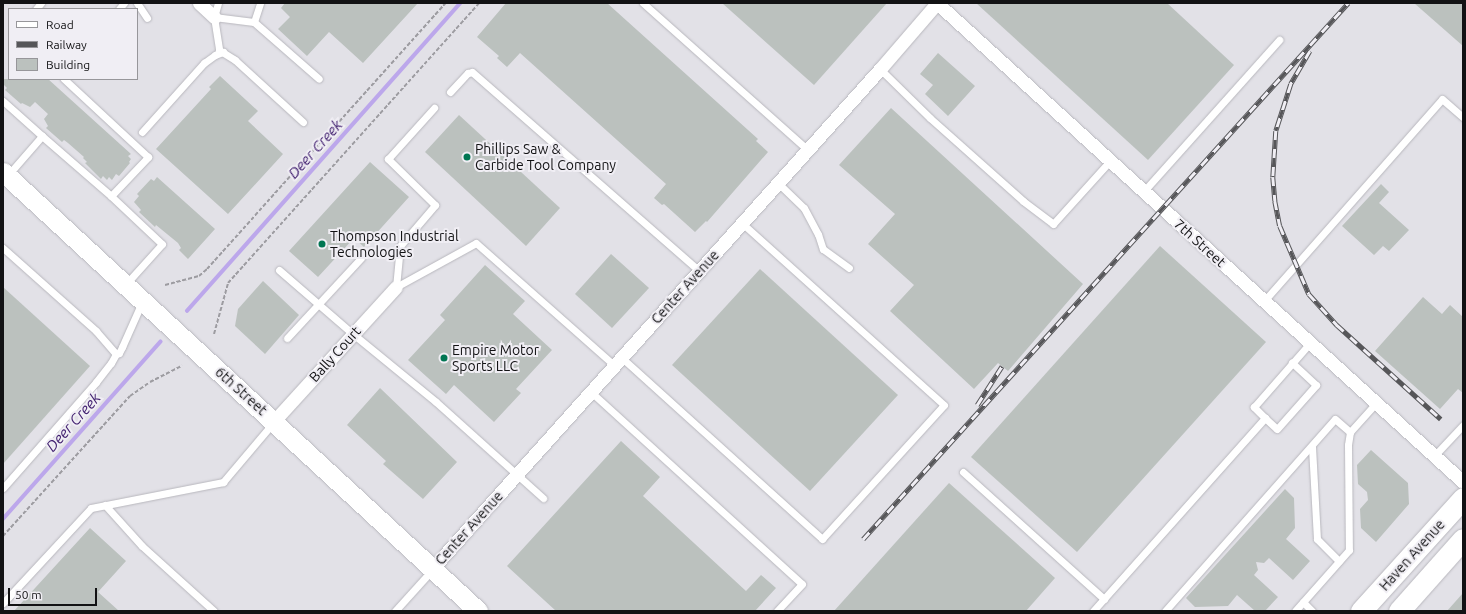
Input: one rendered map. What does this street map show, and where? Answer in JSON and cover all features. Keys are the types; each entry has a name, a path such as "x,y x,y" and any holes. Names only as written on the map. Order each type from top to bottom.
{"main road":[{"name":"6th Street","path":"5,174 478,611"},
{"name":"Haven Avenue","path":"1361,611 1463,498"},
{"name":"Haven Avenue","path":"1399,611 1463,538"}],"street":[{"path":"199,3 214,17"},
{"name":"Center Avenue","path":"432,569 808,150 935,4"},
{"name":"7th Street","path":"935,4 1144,191 1463,482"},
{"name":"Bally Court","path":"274,421 396,287"}],"lane":[{"path":"137,3 147,18"},
{"path":"218,3 214,17 219,50 235,60 303,122"},
{"path":"254,22 260,3"},
{"path":"643,3 808,150"},
{"path":"214,17 254,22 319,79"},
{"path":"1144,191 1279,40"},
{"path":"142,132 204,63 215,55 223,52"},
{"path":"880,69 930,118 1023,201 1053,224 1110,161"},
{"path":"450,92 468,72 472,72 699,271"},
{"path":"65,80 148,157 111,196"},
{"path":"1264,301 1442,100 1463,118"},
{"path":"3,101 111,196 162,244 125,285"},
{"path":"396,287 400,246 435,205 388,159 434,108"},
{"path":"5,174 42,136"},
{"path":"778,183 804,208 818,234 823,249 849,268"},
{"path":"396,287 476,243 618,362 822,539 944,405 742,223"},
{"path":"3,248 96,331 116,354"},
{"path":"287,338 361,258"},
{"path":"279,270 353,334 436,402 543,498"},
{"path":"3,488 112,363 116,354 119,353 122,348 142,301"},
{"path":"1292,363 1316,385 1277,429 1254,408 1292,363 1310,343"},
{"path":"591,392 802,584 777,611"},
{"path":"1295,611 1348,550 1348,445 1350,432 1376,403"},
{"path":"1093,611 1265,418"},
{"path":"1165,611 1312,447 1335,419 1350,432"},
{"path":"3,603 91,508 223,482 274,421"},
{"path":"1434,456 1463,425"},
{"path":"1312,447 1317,539 1339,561"},
{"path":"963,472 1104,599"},
{"path":"105,505 142,546 214,611"},
{"path":"394,611 432,569"},
{"path":"1303,602 1312,611"}],"path":[{"path":"165,286 198,276 207,269 446,3"},
{"path":"214,334 228,283 478,3"},
{"path":"3,536 130,396 150,382 182,366"}],"building":[{"path":"285,3 418,3 363,63 329,32 307,56 278,29 290,17 281,8"},
{"path":"506,3 607,3 758,139 756,141 768,152 707,222 706,221 695,232 664,204 662,205 654,198 666,184 520,53 507,67 497,58 499,56 477,37"},
{"path":"722,3 887,3 814,85"},
{"path":"976,3 1167,3 1234,65 1148,160"},
{"path":"1414,3 1463,3 1463,46"},
{"path":"938,53 975,86 948,116 925,94 933,85 920,74"},
{"path":"220,76 258,111 248,121 283,154 228,214 156,149 211,89 209,87"},
{"path":"3,79 49,80 131,154 128,156 131,159 129,162 130,163 119,176 116,174 112,180 109,177 107,180 103,176 101,179 85,163 87,162 83,158 84,157 64,140 62,142 46,128 48,126 44,119 48,114 35,102 30,107 22,103 21,104 5,90 7,88 3,84"},
{"path":"891,108 1083,284 1008,371 998,363 974,389 890,311 914,285 868,244 895,214 839,165"},
{"path":"459,115 560,208 526,246 425,152"},
{"path":"370,162 409,197 364,247 354,238 318,277 289,251"},
{"path":"157,177 215,229 188,259 179,250 181,248 178,243 156,225 155,227 139,212 141,210 134,202 139,196 137,194 151,179 154,181"},
{"path":"1381,184 1389,192 1379,203 1409,230 1389,251 1383,246 1374,255 1342,226"},
{"path":"1160,246 1266,342 1077,552 971,457"},
{"path":"611,254 649,288 612,328 575,294"},
{"path":"485,265 525,301 513,314 552,350 516,389 521,393 494,422 454,385 446,394 408,360 445,320 440,315"},
{"path":"760,269 898,395 810,491 672,365"},
{"path":"263,281 299,315 265,354 235,326 238,309"},
{"path":"3,287 90,366 3,464"},
{"path":"1423,297 1442,314 1450,305 1463,317 1463,393 1458,389 1440,409 1375,351"},
{"path":"380,388 457,462 423,499 383,464 386,461 347,425"},
{"path":"621,441 660,477 643,496 746,591 761,575 776,588 755,611 556,611 507,566"},
{"path":"1371,450 1408,483 1409,504 1376,542 1361,528 1360,509 1368,500 1367,492 1358,484 1357,465"},
{"path":"949,483 1055,578 1026,611 834,611"},
{"path":"1285,489 1294,498 1295,528 1286,539 1310,561 1293,580 1269,558 1264,563 1256,562 1258,570 1254,575 1278,597 1265,611 1255,611 1237,595 1228,606 1195,607 1186,598"},
{"path":"90,528 126,561 98,592 119,611 14,611"},
{"path":"1463,593 1463,611 1447,611"}],"waterway":[{"name":"Deer Creek","path":"187,311 460,3"},
{"name":"Deer Creek","path":"3,519 160,342"}],"railway":[{"path":"863,539 1348,3"},
{"path":"1310,51 1291,84 1276,131 1273,177 1275,201 1280,226 1309,294 1337,325 1441,419"},
{"path":"977,405 1002,366"}],"place":[{"name":"Phillips Saw & Carbide Tool Company","path":"467,157"},
{"name":"Thompson Industrial Technologies","path":"322,244"},
{"name":"Empire Motor Sports LLC","path":"444,358"}]}
